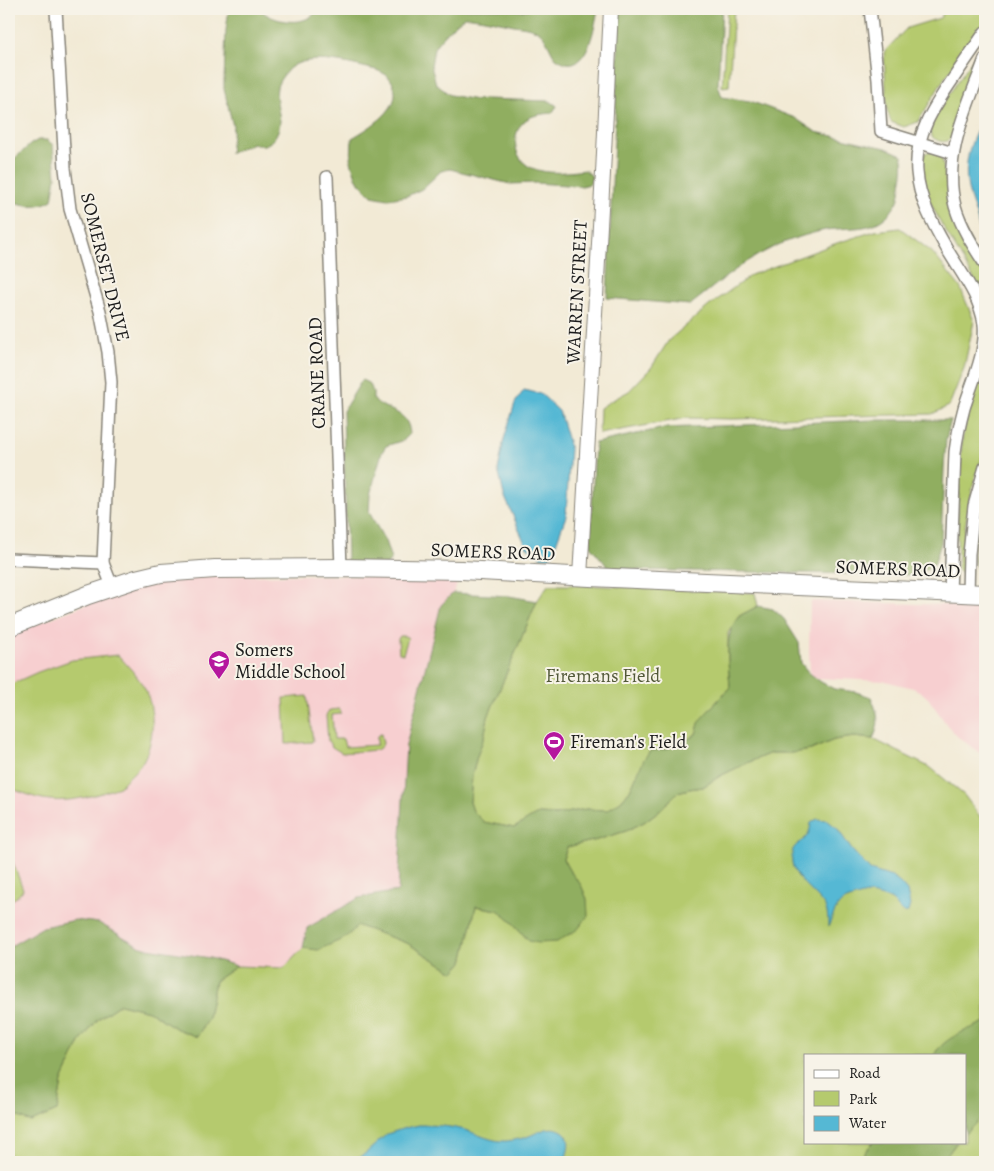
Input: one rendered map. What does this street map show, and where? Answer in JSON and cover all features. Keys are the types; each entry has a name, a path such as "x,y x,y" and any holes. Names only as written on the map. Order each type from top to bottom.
{"main road":[{"name":"SOMERS ROAD","path":"9,627 112,586 161,573 233,569 462,570 977,594"}],"street":[{"name":"SOMERSET DRIVE","path":"56,9 65,168 70,208 100,311 108,352 111,382 103,563"},
{"name":"WARREN STREET","path":"580,577 611,9"},
{"path":"870,9 878,80 881,131 953,153"},
{"path":"950,593 955,452 958,430 981,355 984,325 977,299 937,232 928,212 917,174 917,159 919,143 932,111 985,32"},
{"path":"985,59 962,121 953,153 951,172 952,189 962,226 985,264"},
{"name":"CRANE ROAD","path":"327,177 341,568"},
{"path":"977,594 969,554 974,506 985,467"},
{"path":"9,559 103,563 112,586"}],"shaded area":[{"path":"309,575 460,578 453,593 441,605 406,745 398,891 359,898 307,928 303,948 284,968 237,966 210,958 141,947 99,923 75,920 43,927 9,947 9,635 140,583 202,576"},
{"path":"812,601 985,606 985,757 957,736 928,698 913,688 885,681 819,678 813,676 810,671 809,651 810,604"}],"green space":[{"path":"229,9 260,9 273,18 298,21 313,15 318,9 362,9 373,14 395,9 502,9 521,11 530,9 598,9 590,44 580,59 574,63 566,63 556,58 543,35 534,29 464,17 452,27 434,48 431,66 436,84 450,95 476,100 550,101 557,106 552,113 540,114 529,118 523,123 518,129 516,136 517,151 525,164 545,172 585,170 592,176 590,184 582,186 535,183 510,184 450,169 441,171 422,189 407,196 388,199 372,196 356,177 351,162 352,138 375,123 389,109 394,101 393,84 382,72 332,61 308,61 298,63 290,68 284,74 277,87 280,121 279,129 272,141 264,145 253,143 230,153 233,126 224,89 226,30"},
{"path":"620,9 722,9 718,85 722,97 750,101 795,118 816,132 886,148 902,155 903,170 899,197 890,213 882,220 865,227 819,231 774,247 737,269 690,305 607,298"},
{"path":"727,9 734,9 729,86 722,87"},
{"path":"946,9 985,9 984,25 944,79 918,122 904,127 891,122 887,110 884,52 907,28 940,18"},
{"path":"980,50 982,53 951,138 944,142 938,141 931,136 930,130 935,115"},
{"path":"38,140 47,140 53,145 56,177 52,200 41,205 25,205 9,201 9,161 13,160"},
{"path":"931,151 941,155 953,214 985,271 985,301 929,200 922,165 925,153"},
{"path":"900,228 932,252 960,287 974,321 964,368 949,406 932,414 732,419 687,418 599,434 600,408 629,391 651,368 669,340 709,306 751,275 875,231"},
{"path":"985,365 985,449 969,504 965,528 963,572 959,572 957,535 963,433"},
{"path":"362,380 370,384 373,399 406,420 410,434 404,440 386,446 382,452 370,495 369,512 385,541 391,559 387,565 347,562 343,411"},
{"path":"874,420 951,420 946,439 941,543 934,565 917,575 635,570 608,567 591,547 595,443 664,428"},
{"path":"985,486 985,578 978,572 975,562 977,523"},
{"name":"Firemans Field","path":"548,585 755,593 758,606 739,616 728,633 730,687 701,720 696,734 684,742 664,749 650,751 630,790 621,801 607,810 586,809 556,815 538,814 514,828 483,822 473,811 470,802 472,776 477,756 484,737 488,717 537,601"},
{"path":"453,593 509,596 537,601 488,717 472,776 470,802 473,811 484,822 514,828 538,814 556,815 586,809 607,810 621,801 630,790 644,759 650,751 683,743 696,734 700,720 730,687 728,649 731,630 741,615 758,606 773,609 784,619 799,643 801,663 808,672 834,689 856,692 871,697 878,718 877,728 873,739 854,737 834,740 811,750 792,753 771,753 720,776 703,787 678,792 660,810 644,822 626,831 567,847 563,859 581,885 587,899 588,916 578,929 557,942 538,943 529,941 498,910 476,906 463,962 454,972 407,943 358,926 345,938 318,950 303,948 307,928 359,898 398,891 406,745 441,605"},
{"path":"400,636 408,638 403,654 399,653 398,639"},
{"path":"118,655 142,684 151,706 152,735 147,753 139,767 120,787 71,800 35,797 19,792 9,786 9,685 72,660"},
{"path":"307,696 313,741 286,744 284,698"},
{"path":"339,709 340,714 332,715 334,739 343,739 345,747 377,745 377,736 381,734 382,746 377,750 342,753 332,747 328,741 326,716 330,710"},
{"path":"854,737 873,739 931,768 964,795 985,823 985,1022 937,1050 935,1054 804,1054 804,1144 872,1144 857,1162 9,1162 9,1113 31,1122 57,1111 62,1081 80,1042 98,1019 120,1004 149,1011 177,1029 208,1018 215,981 237,966 284,968 303,948 318,949 345,938 357,925 407,943 454,972 463,962 476,906 498,910 529,941 587,899 581,885 563,859 567,847 626,831 644,822 660,810 678,792 703,787 720,776 771,753 792,753 811,750 834,740"},
{"path":"9,856 23,889 18,896 9,901"},
{"path":"75,920 99,923 141,947 210,958 237,966 215,981 208,1018 197,1037 177,1029 149,1011 120,1004 98,1019 80,1042 62,1081 57,1111 31,1122 9,1113 9,947 43,927"},
{"path":"985,1022 985,1114 966,1133 966,1054 935,1054 944,1043 964,1031"},
{"path":"985,1114 985,1162 942,1162 956,1144 966,1144 966,1133"},
{"path":"872,1144 956,1144 942,1162 857,1162"}],"water":[{"path":"985,116 985,237 979,230 969,193 966,172 975,134"},
{"path":"524,390 541,394 559,411 570,448 566,516 551,557 541,557 526,546 504,495 498,470 504,439 515,403"},
{"path":"817,819 827,820 837,828 852,850 870,870 892,877 900,883 907,891 910,905 908,912 902,912 895,903 888,899 867,894 841,903 828,927 825,907 798,877 792,863 794,848 807,836 811,823"},
{"path":"419,1125 465,1130 501,1141 521,1139 545,1129 553,1128 562,1131 569,1141 564,1162 349,1162 358,1159 387,1134"}],"place":[{"name":"Somers Middle School","path":"219,680"},
{"name":"Fireman's Field","path":"554,761"}]}
